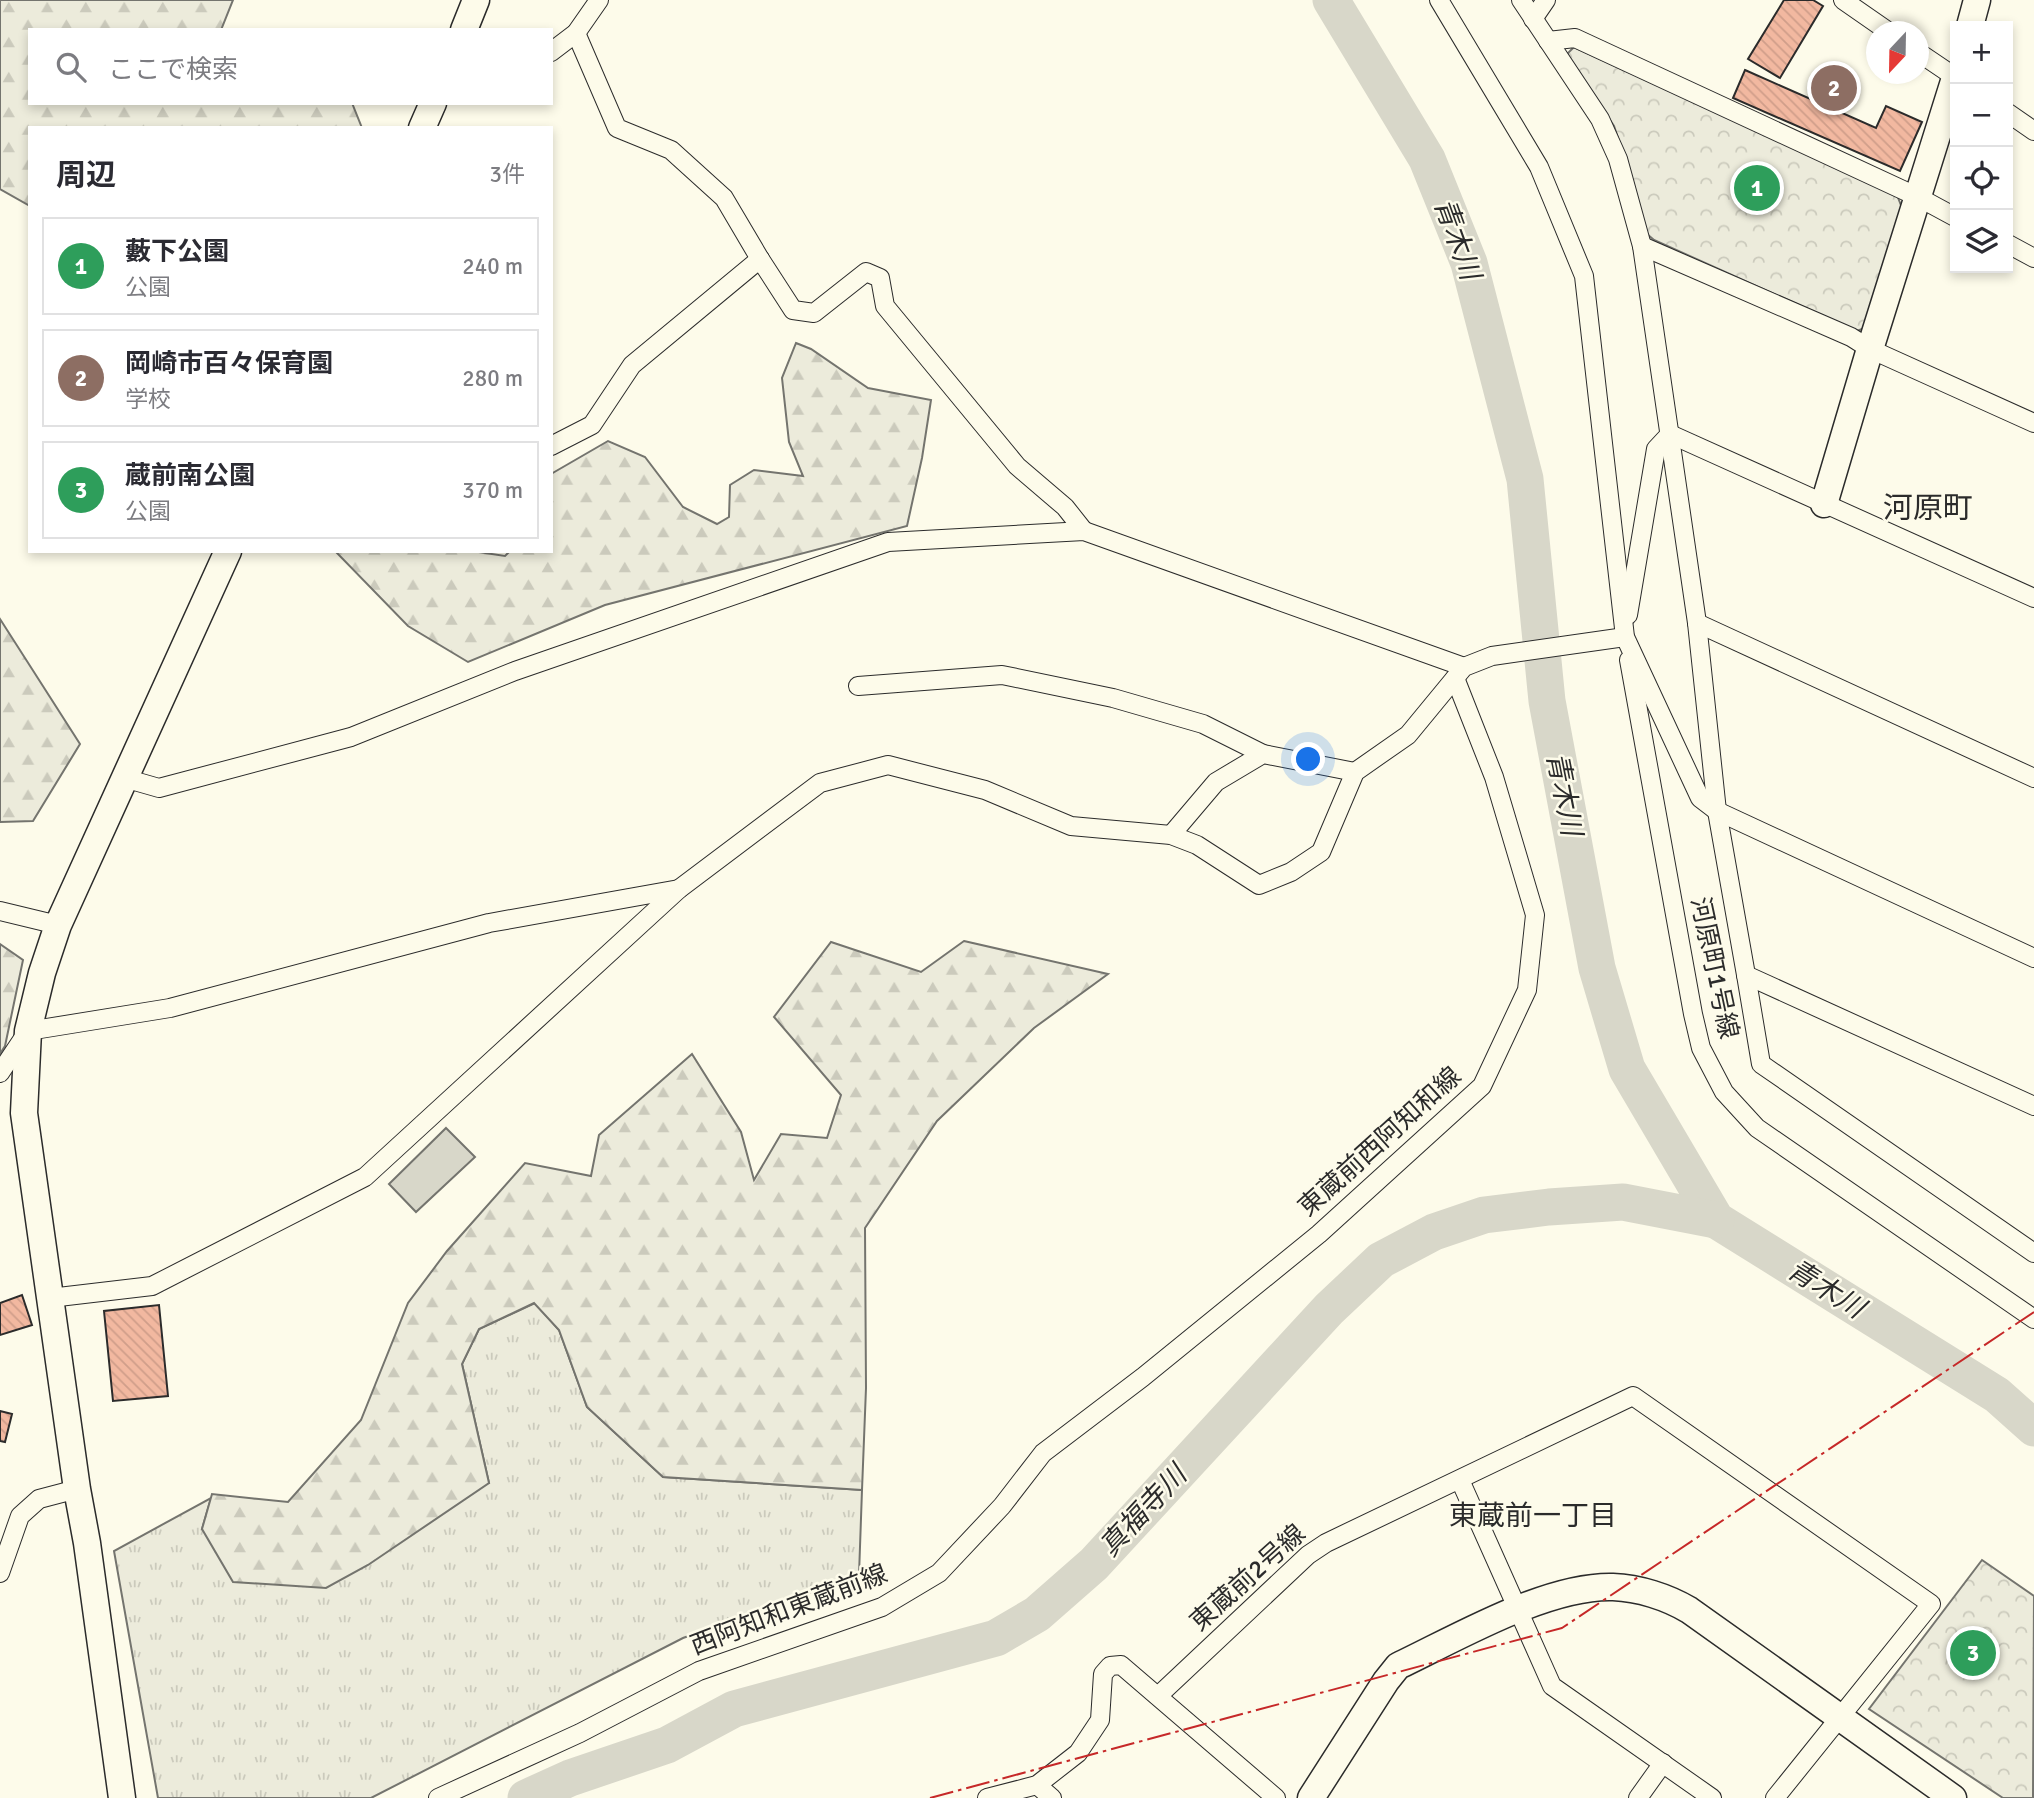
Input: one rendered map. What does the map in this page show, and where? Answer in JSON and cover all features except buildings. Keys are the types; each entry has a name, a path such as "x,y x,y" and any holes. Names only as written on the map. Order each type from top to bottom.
{"street":[{"path":"465,28 476,0"},
{"path":"553,50 576,33 599,0"},
{"path":"1439,0 1539,167 1584,276 1625,637 1700,798 1717,811 2034,958"},
{"path":"1521,0 1605,129 1618,159 1642,246 1697,623 1717,811 1761,1064 2034,1253"},
{"path":"1533,19 1546,0"},
{"path":"1843,0 1873,21"},
{"path":"1971,21 1977,0"},
{"path":"576,33 617,128 671,150 724,198 793,310 814,313 866,272 880,278 885,306 1017,466 1065,507 1084,531"},
{"path":"1548,41 1575,38 1950,213"},
{"path":"1929,59 1950,74"},
{"path":"1824,504 1953,84"},
{"path":"423,126 432,105"},
{"path":"2013,116 2034,131"},
{"path":"1642,246 1851,337 1870,349 2034,423"},
{"path":"2013,247 2034,258"},
{"path":"553,445 592,425 632,365 760,259"},
{"path":"1625,637 1656,449 1670,434"},
{"path":"1670,434 2034,598"},
{"path":"124,778 159,788 351,737 515,671 888,542 1084,531 1459,672"},
{"path":"122,1798 24,1113 28,1031 42,973 58,925 227,553"},
{"path":"1697,623 2034,778"},
{"path":"50,1298 152,1286 365,1177 680,889 820,783 888,765 985,790 1072,826 1171,835 1197,845 1259,885 1292,872 1321,852 1355,772 1408,735 1459,672 1492,656 1625,637"},
{"name":"河原町1号線","path":"1625,637 1693,1014 1701,1048 1724,1092 1757,1128 2034,1319"},
{"name":"東蔵前西阿知和線","path":"1143,1377 1319,1234 1482,1086 1527,990 1535,915 1459,672"},
{"path":"858,686 1002,675 1113,698 1203,724 1263,754 1355,772"},
{"path":"1171,835 1216,782 1263,754"},
{"path":"0,1073 28,1031 170,1008 489,923 680,889"},
{"path":"0,911 58,925"},
{"path":"1746,975 2034,1106"},
{"name":"西阿知和東蔵前線","path":"438,1798 580,1733 699,1671 882,1607 939,1573 1002,1506 1043,1453 1143,1377"},
{"name":"東蔵前2号線","path":"1157,1696 1308,1555 1326,1543 1633,1396 1931,1604 1840,1719"},
{"path":"1460,1480 1552,1686 1712,1798"},
{"path":"0,1573 20,1516 30,1505 39,1499 77,1489"},
{"path":"1311,1798 1398,1666 1517,1609 1570,1591 1595,1587 1647,1592 1689,1610 1953,1798"},
{"path":"987,1798 1037,1785 1078,1753 1100,1720 1103,1674 1110,1665 1121,1665 1276,1798"},
{"path":"1775,1798 1840,1719"},
{"path":"1638,1798 1663,1763"},
{"path":"1037,1785 1052,1798"}],"green space":[{"path":"0,0 233,0 222,28 28,28 28,105 353,105 361,126 28,126 28,205 0,189"},
{"path":"1574,47 1897,195 1902,208 1867,327 1857,331 1654,240 1647,234 1614,126 1566,55"},
{"path":"796,343 811,349 868,388 931,400 907,526 605,605 468,662 408,626 337,553 485,553 505,556 508,553 553,553 553,473 608,441 645,457 683,507 717,524 729,517 730,485 754,470 803,476 789,442 782,378"},
{"path":"0,619 80,744 33,821 0,822"},
{"path":"964,941 1108,974 1034,1028 937,1121 865,1228 866,1388 862,1490 663,1477 587,1407 559,1330 534,1303 479,1329 462,1364 489,1483 368,1565 326,1588 233,1582 202,1529 212,1494 288,1502 361,1420 408,1303 447,1251 525,1163 591,1176 599,1135 692,1054 741,1132 754,1180 781,1134 827,1138 841,1095 774,1017 831,942 921,972"},
{"path":"0,944 23,960 5,1046 0,1054"},
{"path":"535,1303 559,1330 587,1407 663,1477 862,1490 859,1575 683,1638 371,1798 158,1798 114,1551 211,1498 202,1529 489,1483 462,1364 479,1329"},
{"path":"1982,1560 2034,1596 2033,1798 2003,1798 1869,1709"}],"shaded area":[{"path":"446,1128 475,1157 416,1212 389,1184"}],"waterway":[{"name":"青木川","path":"1331,0 1427,159 1469,263 1525,479 1547,701 1597,968 1627,1069 1716,1220 1997,1395 2034,1428"},
{"name":"真福寺川","path":"526,1798 570,1778 667,1745 734,1709 996,1638 1037,1614 1094,1564 1329,1309 1381,1260 1434,1232 1484,1215 1623,1202 1716,1220"}],"power":[{"path":"930,1798 1562,1628 2034,1312"}],"place":[{"name":"岡崎市百々保育園","path":"1834,88"},
{"name":"藪下公園","path":"1757,188"},
{"name":"蔵前南公園","path":"1973,1653"}],"district":[{"name":"河原町","path":"1928,508"},
{"name":"東蔵前一丁目","path":"1533,1516"}]}
